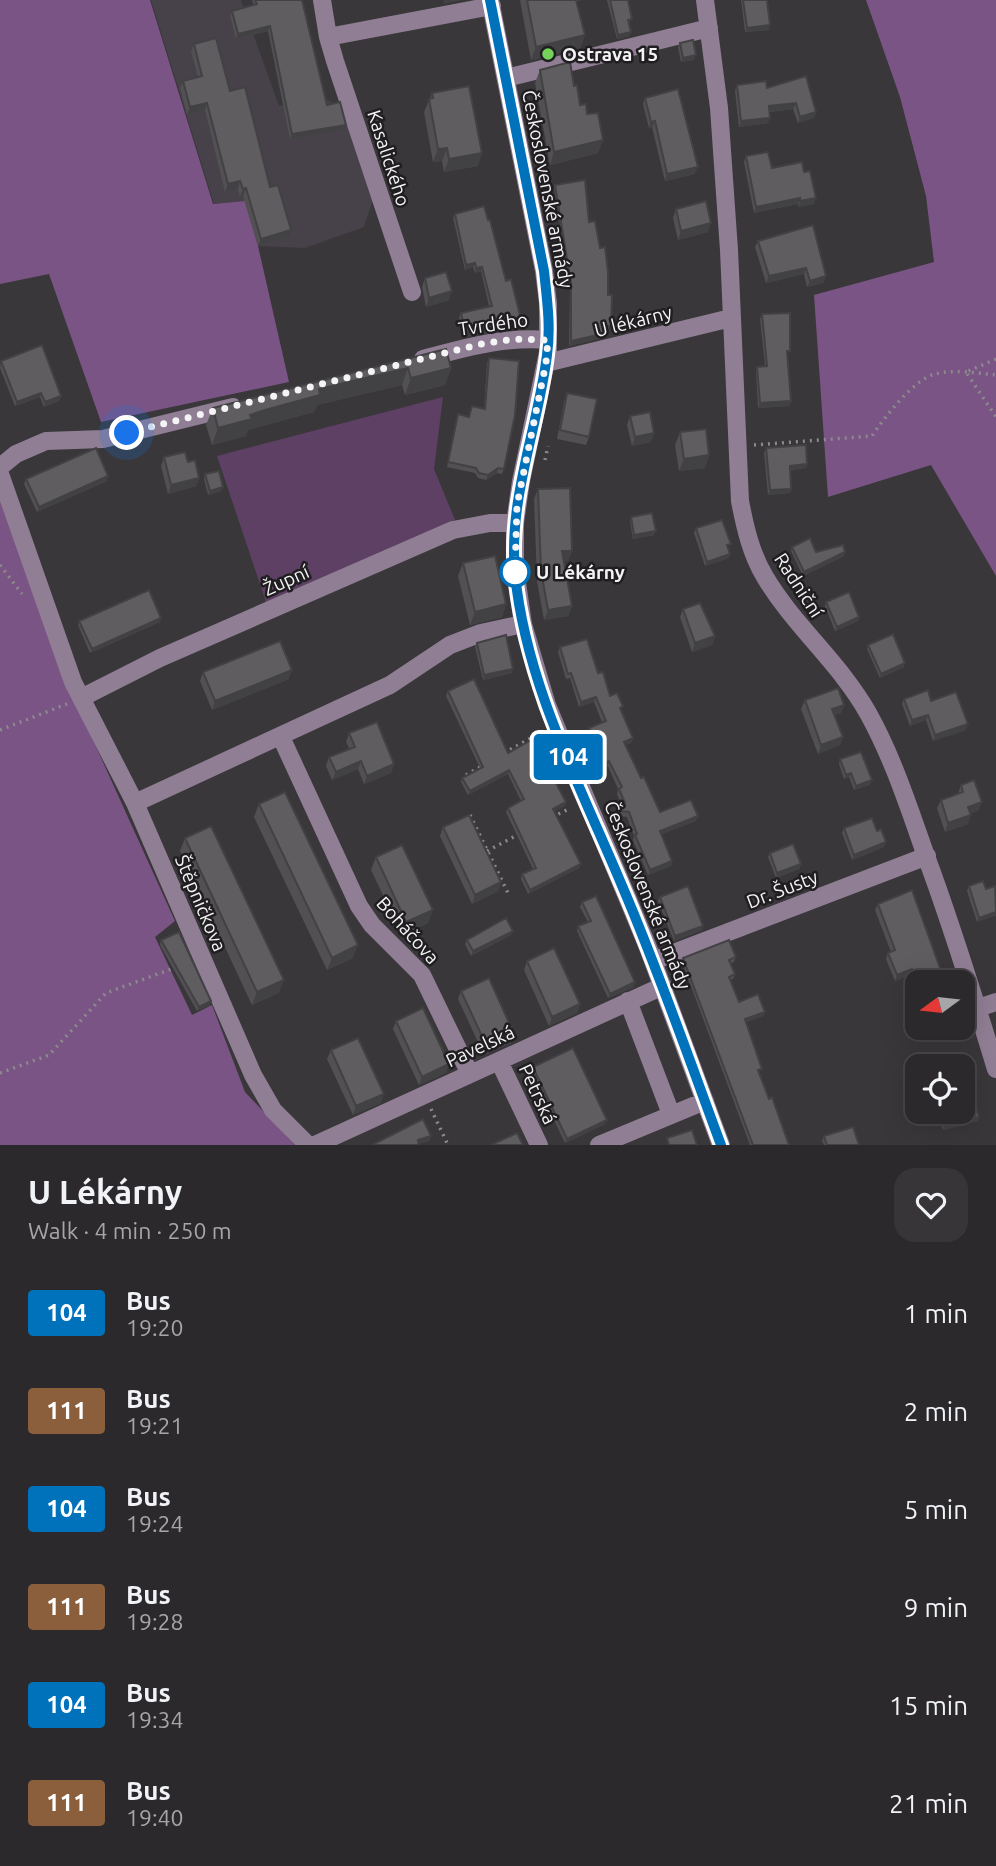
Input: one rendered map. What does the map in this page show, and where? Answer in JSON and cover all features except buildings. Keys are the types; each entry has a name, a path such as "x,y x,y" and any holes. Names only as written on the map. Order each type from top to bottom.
{"street":[{"name":"Kasalického","path":"322,0 328,37 412,292"},
{"name":"Radniční","path":"705,0 719,108 740,501 747,533 763,575 786,609 851,688 867,711 887,751 926,856 996,1069"},
{"path":"328,37 491,3"},
{"name":"Československé armády","path":"491,3 548,303 546,363 515,523 515,569 523,624 547,705 663,986 721,1145"},
{"path":"506,78 709,28"},
{"name":"U lékárny","path":"546,363 731,318"},
{"name":"Tvrdého","path":"403,364 481,344 514,339 548,340"},
{"path":"0,467 16,454 46,441 103,439 249,403"},
{"name":"Štěpničkova","path":"0,474 68,669 135,803 253,1075 273,1110 308,1145"},
{"name":"Župní","path":"81,698 160,658 453,530 490,523 515,523"},
{"path":"135,803 390,685 450,645 481,633 523,624"},
{"name":"Boháčova","path":"281,737 359,906 372,925 422,975 470,1074"},
{"name":"Dr. Šusty","path":"653,961 926,856"},
{"name":"Pavelská","path":"315,1145 663,986"},
{"path":"628,1002 671,1114"},
{"path":"978,1008 996,1002"},
{"name":"Petrská","path":"499,1061 539,1145"},
{"path":"600,1145 705,1101"}],"path":[{"path":"966,372 996,359"},
{"path":"966,372 996,417"},
{"path":"738,446 872,436 892,407 933,374 966,372 996,375"},
{"path":"0,730 81,698"},
{"path":"498,757 541,732"},
{"path":"466,775 487,763"},
{"path":"544,821 576,805"},
{"path":"470,815 508,893"},
{"path":"487,851 523,832"},
{"path":"0,1073 49,1055 106,993 202,958"},
{"path":"425,1095 448,1145"}],"shaded area":[{"path":"0,0 150,0 213,204 245,201 289,382 101,422 49,274 0,284"},
{"path":"151,0 241,0 279,106 322,97 341,107 373,199 364,227 305,248 258,246 245,201 214,204"},
{"path":"866,0 996,0 996,576 931,465 828,497 814,295 934,262 926,196 900,97"},
{"path":"443,397 434,469 455,520 266,602 217,456"},
{"path":"0,479 73,696 175,921 155,937 192,1015 212,1005 245,1092 295,1145 0,1145"}],"bus line":[{"name":"104","path":"490,0 548,303 548,352 515,523 515,569 523,624 547,705 647,945 721,1145"}],"place":[{"name":"Ostrava 15","path":"548,54"},
{"name":"U Lékárny","path":"515,572"}],"route":[{"path":"127,433 481,344 514,339 548,340 546,363 517,505 515,572"}]}
